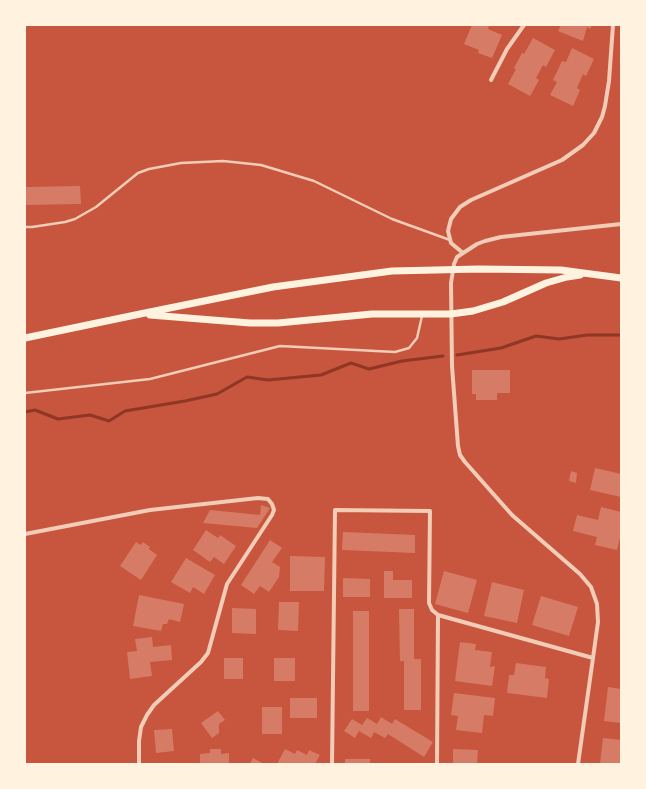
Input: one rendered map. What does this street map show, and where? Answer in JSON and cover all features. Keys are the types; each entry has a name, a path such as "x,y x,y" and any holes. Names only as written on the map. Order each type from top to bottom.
{"main road":[{"path":"25,338 273,288 392,271 479,269 561,270 621,278"},
{"path":"140,314 250,323 278,323 372,314 451,314 473,311 503,302 546,283 567,277 588,274"}],"street":[{"path":"491,80 507,49 524,25"},
{"path":"463,253 450,240 448,231 451,219 463,204 562,160 583,145 594,133 602,117 608,87 613,25"},
{"path":"578,764 593,658 598,613 597,604 591,587 580,574 512,515 460,455 455,413 451,283 453,268 457,258 485,241 501,237 621,224"},
{"path":"25,534 150,510 258,498 268,499 272,504 274,510 272,515 227,584 208,652 201,662 154,705 147,715 140,733 138,749 139,764"},
{"path":"332,764 335,510 430,511 429,603 432,610 438,615 593,658"},
{"path":"437,764 438,615"}],"lane":[{"path":"25,227 65,222 76,219 96,207 138,173 149,169 181,163 223,161 261,165 314,181 392,219 450,240"},
{"path":"25,393 150,379 280,346 395,352 409,348 417,338 422,314"}],"building":[{"path":"472,25 488,25 488,29 502,35 492,58 478,53 479,50 464,44"},
{"path":"561,25 592,25 590,29 587,27 583,41 558,31"},
{"path":"533,38 555,50 546,67 543,65 536,78 539,80 530,96 508,84 522,53 524,54"},
{"path":"572,48 594,59 586,76 583,74 577,88 580,90 573,106 550,95 557,82 553,80 562,61 566,62"},
{"path":"80,186 81,204 25,205 25,187"},
{"path":"472,370 510,370 510,393 497,393 497,400 476,400 476,394 472,394"},
{"path":"595,468 621,474 621,497 590,490"},
{"path":"571,471 577,473 576,483 569,481"},
{"path":"261,505 270,508 257,528 203,523 210,510 260,515"},
{"path":"601,507 621,512 621,534 617,550 595,545 597,537 573,531 577,515 598,520"},
{"path":"206,530 218,538 220,535 236,546 224,564 214,557 210,562 193,550"},
{"path":"343,532 415,535 415,553 342,550"},
{"path":"270,540 282,548 272,562 280,567 279,577 269,592 260,586 254,594 241,585"},
{"path":"136,542 141,545 143,542 157,555 141,580 120,566"},
{"path":"290,556 325,557 324,591 290,591"},
{"path":"186,558 215,575 204,594 193,587 190,593 171,582"},
{"path":"384,571 393,571 393,580 412,580 412,598 384,598"},
{"path":"444,571 477,580 468,613 435,604"},
{"path":"343,578 370,579 370,597 343,597"},
{"path":"492,582 524,590 517,623 484,616"},
{"path":"139,595 184,604 180,622 169,619 167,624 163,624 161,631 133,626"},
{"path":"541,596 578,607 569,636 532,625"},
{"path":"279,602 299,602 298,631 278,630"},
{"path":"232,608 256,609 256,634 232,633"},
{"path":"399,609 414,609 414,659 421,659 421,710 404,710 404,661 400,661"},
{"path":"353,611 369,611 369,711 353,711"},
{"path":"152,637 153,647 171,645 172,660 150,662 152,676 130,679 127,652 137,651 135,639"},
{"path":"460,642 476,644 475,650 492,652 490,667 495,666 492,686 455,681"},
{"path":"224,658 243,658 243,679 224,679"},
{"path":"274,658 295,658 295,681 274,681"},
{"path":"516,663 546,667 545,678 549,679 547,698 507,693 509,675 514,675"},
{"path":"608,687 621,689 621,723 604,721"},
{"path":"454,693 495,698 493,716 484,715 482,733 456,730 458,716 451,715"},
{"path":"290,698 317,698 317,718 290,718"},
{"path":"262,707 282,707 282,734 262,734"},
{"path":"218,711 225,720 219,724 219,733 212,738 201,723"},
{"path":"381,717 392,724 395,719 433,742 424,757 388,734 385,738 374,732 371,738 359,731 355,738 344,731 352,719 362,725 367,718 377,724"},
{"path":"172,729 174,751 156,753 154,730"},
{"path":"603,738 621,740 621,764 600,764"},
{"path":"210,749 221,749 221,754 229,753 229,764 200,764 200,754 210,753"},
{"path":"285,749 295,754 297,750 307,755 309,750 320,755 315,764 277,764"},
{"path":"453,749 478,750 477,764 453,764"},
{"path":"253,758 264,764 250,764"},
{"path":"345,759 370,759 370,764 345,764"}],"waterway":[{"path":"457,355 501,348 536,336 559,339 587,335 621,335"},
{"path":"25,412 35,410 58,419 90,415 109,421 125,411 217,394 247,377 268,380 321,375 351,363 369,369 402,361 443,356"}]}
